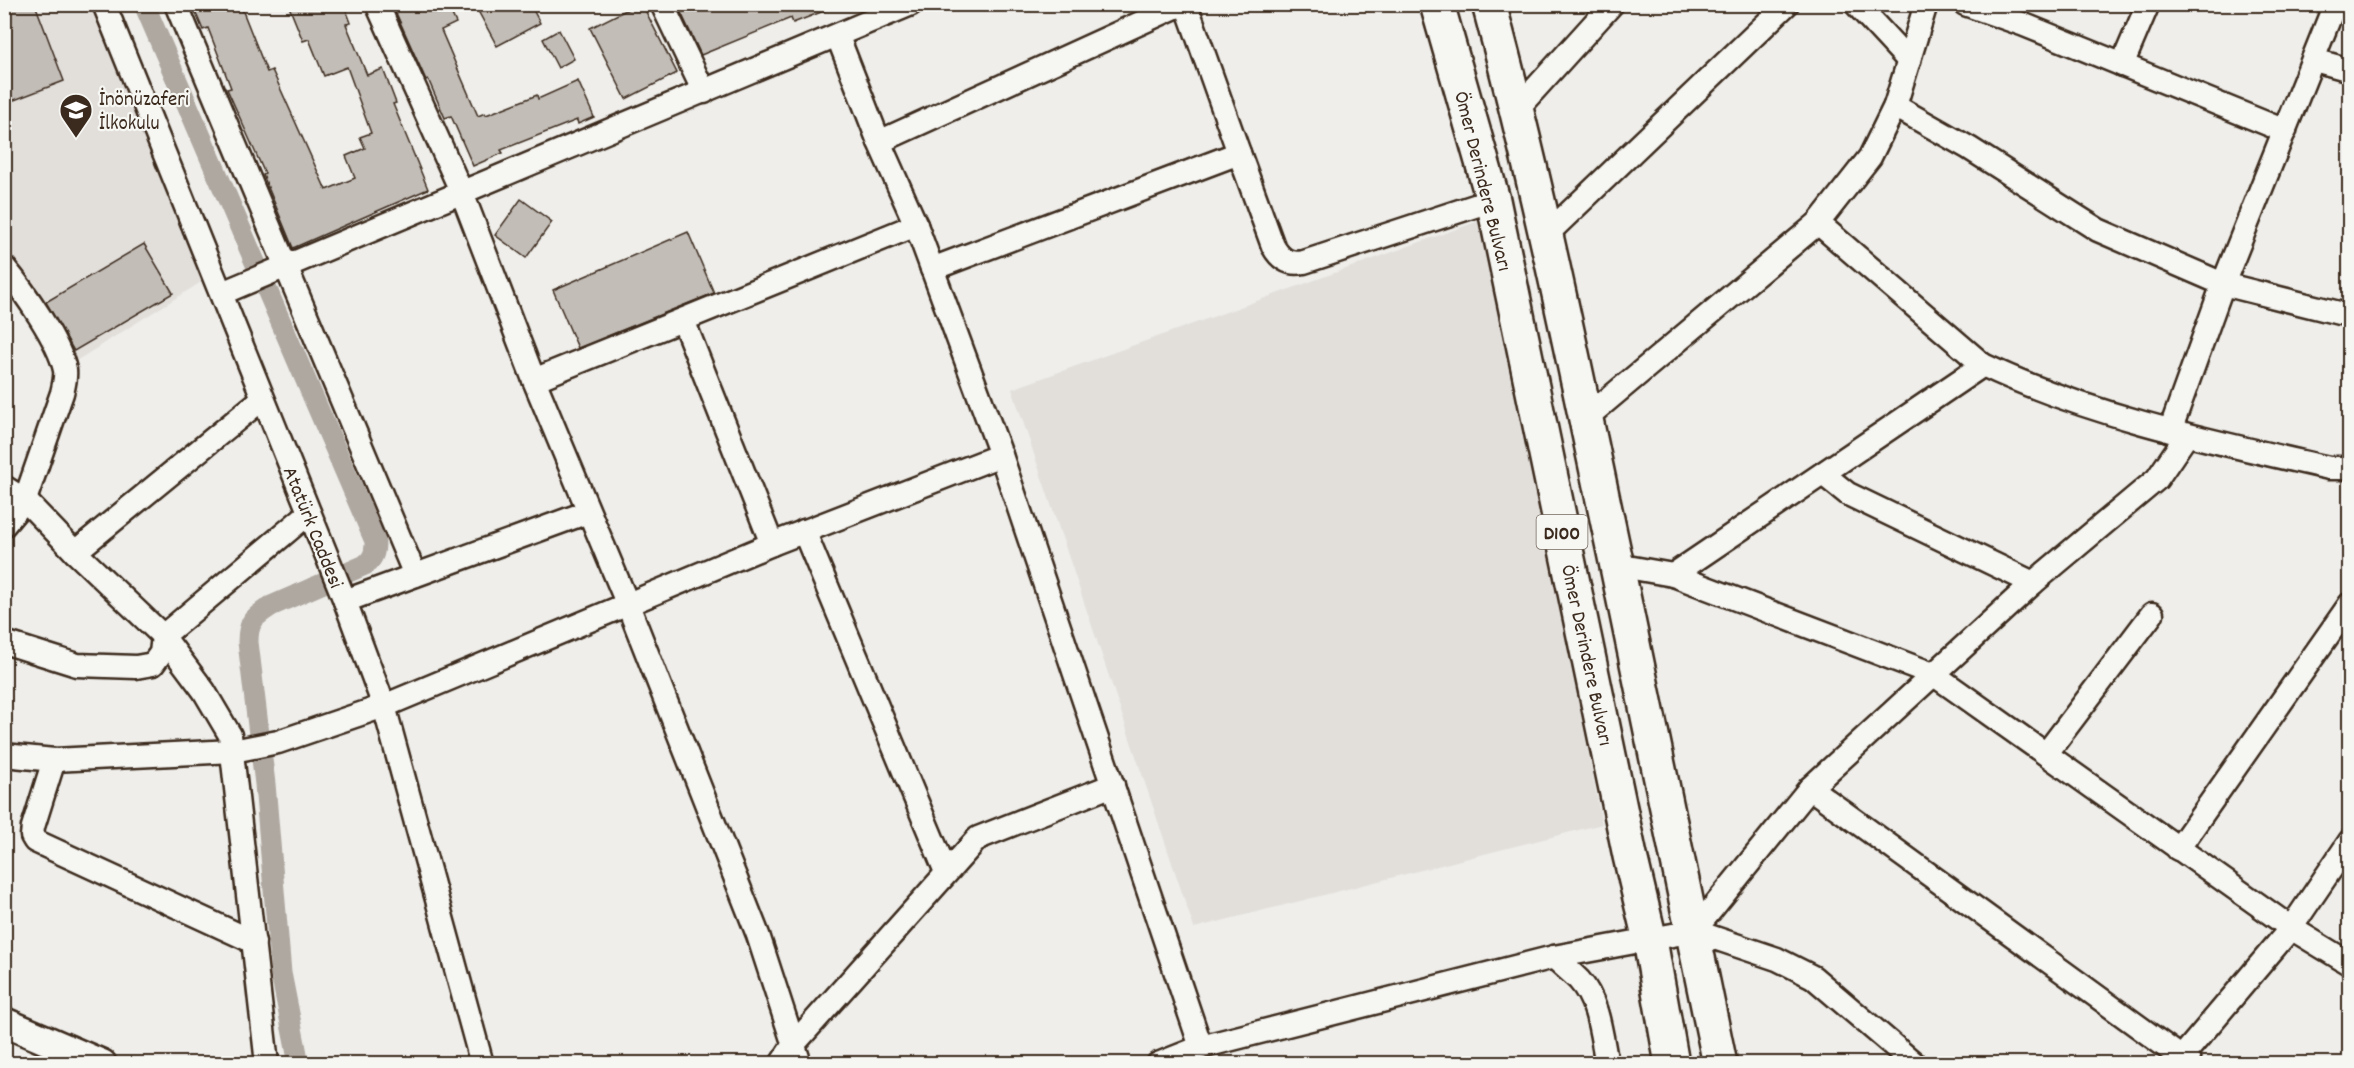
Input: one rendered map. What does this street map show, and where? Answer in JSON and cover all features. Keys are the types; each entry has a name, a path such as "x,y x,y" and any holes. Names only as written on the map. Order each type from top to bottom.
{"highway":[{"name":"Ömer Derindere Bulvarı","path":"1437,4 1493,200 1650,940 1672,1064"},
{"name":"D100","path":"1489,4 1518,109 1586,418 1720,1064"}],"main road":[{"path":"4,1022 102,1064"}],"street":[{"name":"Atatürk Caddesi","path":"104,4 222,293 384,706 482,1064"},
{"path":"176,4 415,575"},
{"path":"377,4 462,193 534,380 628,605 758,935 797,1054"},
{"path":"663,4 705,92"},
{"path":"222,293 838,37 911,4"},
{"path":"879,142 1184,4 1273,246 1280,257 1289,262 1304,262 1493,200"},
{"path":"1518,109 1612,4"},
{"path":"1546,235 1787,4"},
{"path":"1856,4 1909,61"},
{"path":"1586,418 1818,223 1870,157 1895,106 1926,4"},
{"path":"1965,4 2022,24 2285,130"},
{"path":"2122,65 2148,4"},
{"path":"1694,931 1810,789 2033,583 2157,479 2178,433 2223,284 2335,4"},
{"path":"838,37 879,142 916,225 1001,455 1201,1047"},
{"path":"2314,60 2349,70"},
{"path":"1895,106 1969,148 2098,230 2223,284 2339,313 2349,313"},
{"path":"932,269 1239,153"},
{"path":"1818,223 1983,365 2021,383 2178,433 2329,468 2349,468"},
{"path":"534,380 916,225"},
{"path":"4,267 23,291 52,340 62,359 66,376 25,500 4,525"},
{"path":"683,320 772,544"},
{"path":"1673,575 1983,365"},
{"path":"75,552 262,399"},
{"path":"4,755 54,760 233,751 278,742 384,706 772,544 1001,455"},
{"path":"1823,474 1848,494 2033,583"},
{"path":"4,487 25,500 75,552 163,636 216,710 230,735 267,1064"},
{"path":"345,602 588,512"},
{"path":"7,650 77,665 142,667 153,664 161,653 163,636 309,513"},
{"path":"804,531 946,872"},
{"path":"1616,566 1673,575 1934,674 2291,928 2349,964"},
{"path":"2178,849 2349,604"},
{"path":"2046,754 2152,614"},
{"path":"54,760 33,827 34,841 255,942"},
{"path":"781,1064 797,1054 946,872 978,838 1113,785"},
{"path":"1810,789 2183,1061 2291,928 2349,841"},
{"path":"1158,1064 1201,1047 1554,957 1694,931 1777,959 1805,972 1833,992 1915,1064"},
{"path":"1554,957 1578,980 1592,1001 1597,1012 1607,1064"}],"shaded area":[{"name":"İnönüzaferi İlkokulu","path":"54,5 90,5 206,279 76,361 5,254 5,24"},
{"path":"1487,218 1602,824 1194,928 1012,389"}],"building":[{"path":"4,4 35,4 64,81 4,104"},
{"path":"192,4 240,4 267,72 272,70 326,190 355,178 346,156 365,148 360,137 371,133 347,67 324,76 309,39 303,41 288,4 344,4 351,23 346,24 367,75 383,69 396,103 393,104 428,189 293,248 263,175 265,174 227,89 231,88 208,28 203,30"},
{"path":"392,4 447,4 456,23 441,30 478,116 537,95 538,99 578,81 594,117 578,124 577,120 501,150 503,153 473,166 451,116 445,118 428,79 426,80"},
{"path":"486,4 530,4 540,23 497,46 477,9"},
{"path":"642,4 677,73 626,99 590,28"},
{"path":"677,4 837,4 837,6 793,23 791,18 701,55"},
{"path":"559,30 574,59 558,68 543,39"},
{"path":"521,199 552,222 526,258 495,235"},
{"path":"688,232 714,293 578,348 553,290"},
{"path":"144,244 173,293 74,351 46,302"}],"waterway":[{"path":"144,4 375,541 373,554 365,565 271,606 253,620 248,635 265,784 281,973 299,1064"}],"place":[{"name":"İnönüzaferi İlkokulu","path":"76,139"}]}
